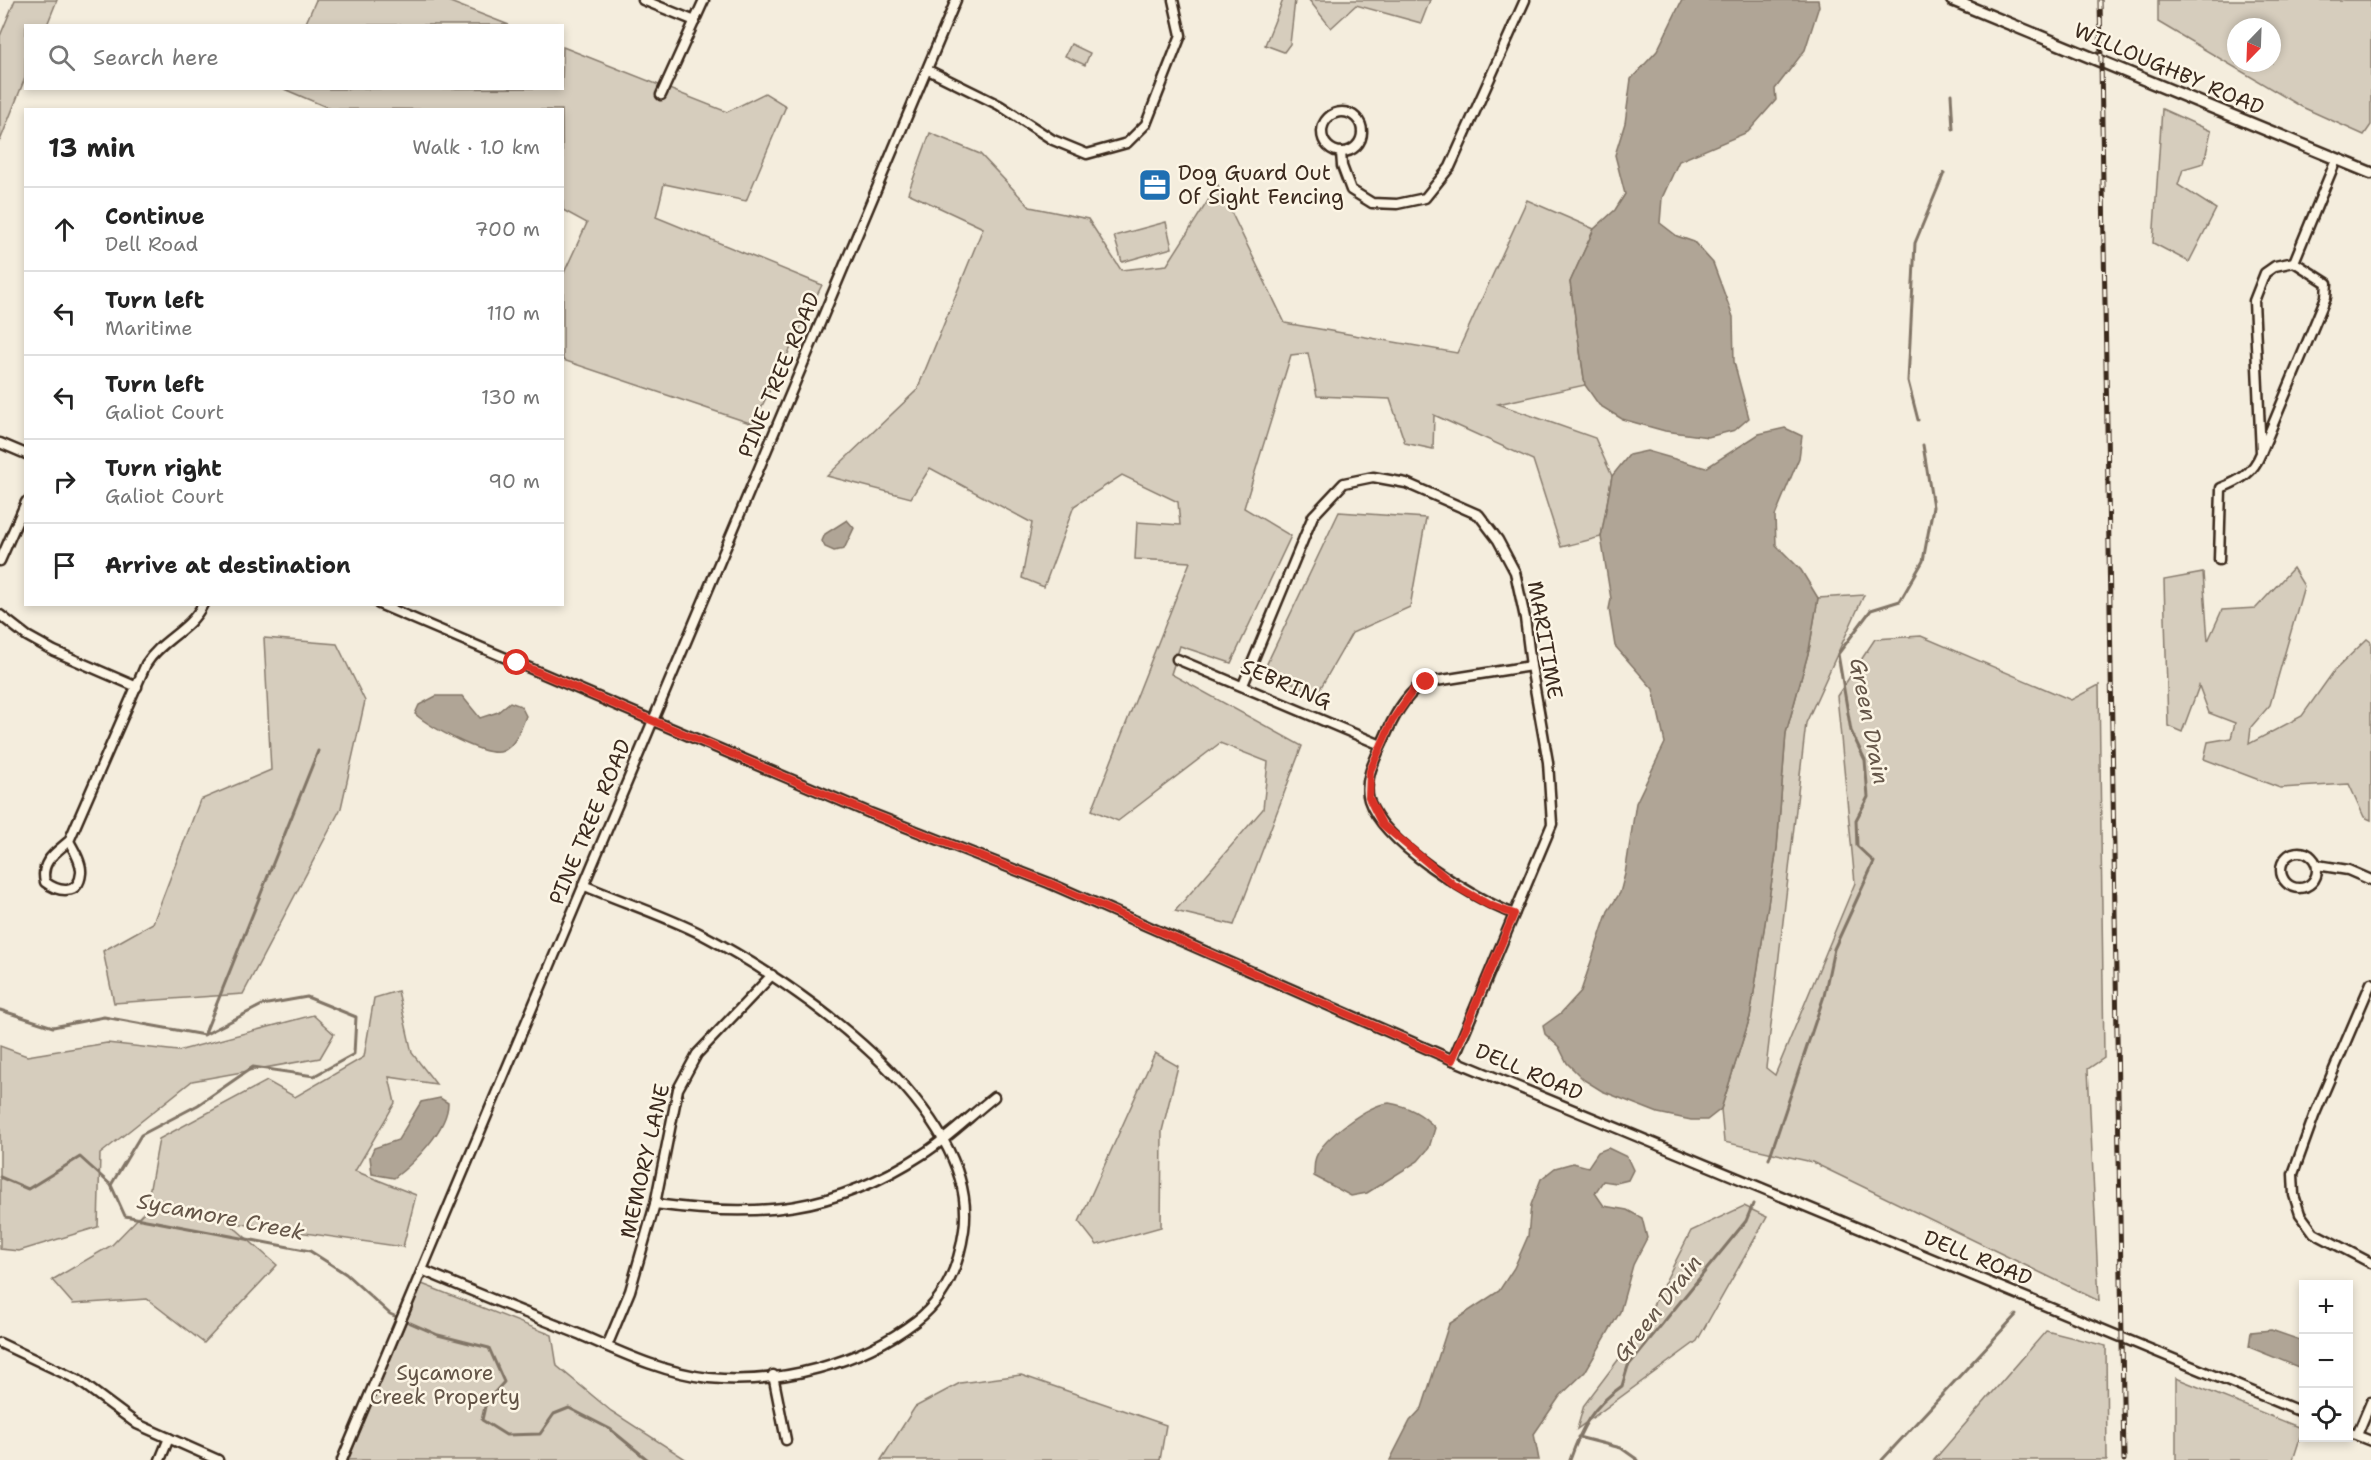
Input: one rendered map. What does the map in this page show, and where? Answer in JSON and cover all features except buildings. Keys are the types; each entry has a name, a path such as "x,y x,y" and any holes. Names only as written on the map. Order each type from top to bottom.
{"street":[{"path":"643,0 695,21"},
{"path":"661,95 704,0"},
{"name":"PINE TREE ROAD","path":"342,1460 956,0"},
{"path":"928,70 999,105 1053,140 1087,154 1127,143 1146,124 1181,35 1173,0"},
{"path":"1341,152 1342,166 1351,190 1372,203 1397,204 1425,198 1450,167 1525,0"},
{"name":"WILLOUGHBY ROAD","path":"1952,0 2371,173"},
{"path":"1346,112 1357,118 1361,124 1362,138 1354,149 1341,152 1335,151 1325,143 1322,130 1333,114 1346,112"},
{"path":"2294,262 2336,160"},
{"path":"2219,560 2221,488 2243,480 2261,453 2327,290 2327,283 2324,279 2294,262 2275,266 2265,273 2254,301 2261,453"},
{"path":"0,443 24,453"},
{"name":"MARITIME","path":"1243,685 1313,516 1344,483 1373,477 1406,483 1479,515 1498,540 1515,572 1525,618 1530,666 1548,762 1552,824 1452,1060"},
{"path":"0,561 24,507"},
{"path":"69,841 81,872 78,883 70,890 62,891 45,882 43,873 46,863 69,841 154,651 191,623 202,606"},
{"name":"DELL ROAD","path":"384,606 870,813 1049,883 1452,1060 2299,1411"},
{"path":"0,615 27,636 54,651 136,687"},
{"name":"SEBRING","path":"1177,658 1381,745"},
{"path":"1514,914 1489,905 1454,885 1382,824 1369,798 1370,771 1401,707 1423,683 1530,666"},
{"path":"2317,865 2315,880 2304,888 2290,886 2282,876 2281,867 2286,857 2302,852 2310,855 2317,865 2348,870 2371,880"},
{"path":"422,1270 648,1364 684,1374 730,1378 773,1375 841,1362 897,1335 928,1312 956,1269 966,1220 965,1199 944,1138 920,1104 840,1024 772,975 701,934 583,885"},
{"name":"MEMORY LANE","path":"607,1346 619,1324 656,1204 672,1111 686,1072 697,1054 772,975"},
{"path":"2371,983 2314,1116 2293,1174 2294,1195 2300,1214 2314,1233 2371,1263"},
{"path":"656,1204 761,1212 793,1209 820,1202 866,1184 922,1155 994,1097"},
{"path":"0,1343 78,1380 122,1416 218,1460"},
{"path":"773,1375 786,1440"},
{"path":"2371,1402 2353,1433 2371,1441"},
{"path":"160,1460 169,1438"}],"green space":[{"path":"15,0 57,0 47,24 24,24 24,81 0,141 0,36"},
{"path":"316,0 445,0 506,24 305,24"},
{"path":"1283,0 1295,0 1290,44 1284,52 1265,45"},
{"path":"1309,0 1430,0 1421,23 1356,5 1331,28"},
{"path":"2158,0 2371,0 2371,125 2364,135 2302,107 2243,72 2281,72 2281,18 2227,18 2227,63 2158,22"},
{"path":"1071,44 1090,53 1085,65 1065,56"},
{"path":"564,47 727,112 765,93 786,106 746,201 664,184 656,217 822,285 753,424 564,360 564,273 587,223 564,211 564,108 329,108 286,90 564,90"},
{"path":"2162,109 2211,131 2204,163 2183,169 2178,185 2216,209 2189,262 2153,243"},
{"path":"930,133 980,154 1030,207 1088,219 1121,270 1167,265 1218,185 1285,323 1457,353 1527,200 1594,229 1570,282 1585,385 1498,404 1595,438 1612,476 1601,537 1561,547 1533,460 1434,415 1433,449 1405,443 1390,399 1317,396 1308,353 1291,355 1244,508 1291,536 1231,663 1180,646 1171,674 1302,746 1234,925 1175,911 1263,809 1268,762 1220,743 1118,821 1092,810 1190,562 1135,559 1137,522 1180,525 1178,502 1122,475 1074,506 1044,587 1022,578 1032,523 930,468 911,498 827,476 917,390 983,228 908,193"},
{"path":"1166,222 1172,248 1122,262 1114,236"},
{"path":"1339,512 1426,518 1410,607 1352,633 1317,694 1264,670"},
{"path":"2293,568 2304,586 2270,705 2251,727 2249,744 2302,716 2334,671 2367,639 2371,642 2371,820 2364,817 2349,784 2280,788 2204,759 2208,742 2231,738 2235,723 2209,713 2199,686 2182,732 2168,726 2164,580 2203,573 2208,641 2222,610 2256,608"},
{"path":"1864,595 1806,723 1766,1068 1775,1075 1855,883 1837,696 1875,639 1921,636 2071,700 2099,685 2104,1058 2088,1069 2099,1301 1812,1162 1724,1142 1721,1109 1750,1017 1777,848 1786,733 1809,650 1818,598"},
{"path":"264,638 337,644 365,701 341,808 243,994 114,1003 103,951 153,923 200,800 271,770"},
{"path":"398,991 412,1053 436,1084 389,1077 395,1103 355,1171 416,1195 403,1247 228,1222 277,1265 204,1343 147,1299 73,1304 52,1280 112,1245 146,1210 159,1139 267,1081 295,1097 364,1057 374,998"},
{"path":"313,1015 334,1034 320,1058 192,1081 100,1154 98,1227 19,1251 0,1249 0,1046 27,1056 107,1043 178,1051"},
{"path":"1155,1053 1178,1066 1162,1131 1161,1227 1097,1245 1079,1222"},
{"path":"1744,1206 1767,1217 1697,1341 1577,1429 1584,1405 1640,1331 1691,1231"},
{"name":"Sycamore Creek Property","path":"422,1284 552,1335 557,1366 611,1411 687,1460 348,1460"},
{"path":"2046,1331 2106,1346 2107,1460 1934,1460"},
{"path":"1021,1375 1166,1425 1160,1460 881,1460 915,1407 960,1383"},
{"path":"2176,1378 2299,1427 2299,1441 2293,1460 2176,1460"}],"shaded area":[{"path":"1682,0 1818,0 1819,6 1805,50 1775,89 1776,100 1748,132 1679,161 1662,198 1660,223 1677,236 1694,242 1713,263 1733,317 1734,362 1749,418 1735,430 1708,437 1665,431 1622,419 1599,405 1585,385 1570,282 1594,229 1615,210 1625,194 1615,155 1625,123 1631,79 1657,51"},
{"path":"1785,428 1802,436 1799,458 1775,516 1776,545 1801,570 1818,598 1809,650 1786,733 1777,848 1750,1017 1721,1109 1707,1120 1691,1120 1658,1113 1602,1091 1584,1080 1567,1063 1559,1047 1545,1034 1543,1026 1561,1013 1581,991 1608,911 1620,893 1636,803 1665,743 1653,689 1615,646 1609,609 1611,599 1601,537 1612,476 1629,455 1647,451 1706,468 1759,434"},
{"path":"847,520 854,528 844,549 834,551 825,547 822,541 825,534"},
{"path":"436,696 462,696 480,718 498,712 510,702 521,706 526,716 518,736 508,748 495,752 484,750 445,733 415,714 419,705"},
{"path":"440,1098 448,1103 446,1113 436,1134 420,1155 394,1178 372,1174 370,1157 374,1148 398,1140 421,1102"},
{"path":"1389,1103 1414,1111 1435,1128 1429,1148 1418,1161 1367,1193 1351,1196 1314,1176 1316,1157 1328,1140 1348,1123 1370,1109"},
{"path":"1608,1148 1627,1157 1633,1170 1628,1180 1616,1183 1603,1181 1595,1193 1604,1206 1627,1210 1642,1218 1647,1238 1633,1265 1620,1312 1585,1372 1560,1396 1534,1434 1539,1460 1390,1460 1410,1421 1422,1408 1449,1324 1499,1291 1514,1268 1528,1236 1531,1205 1541,1179 1555,1168 1573,1163 1588,1167 1598,1152"},
{"path":"2271,1330 2299,1340 2299,1367 2249,1347 2251,1332"}],"waterway":[{"name":"Green Drain","path":"1951,94 1953,129"},
{"name":"Green Drain","path":"1918,420 1908,381 1915,243 1944,173"},
{"name":"Green Drain","path":"1769,1159 1824,996 1834,949 1874,862 1857,846 1856,820 1868,797 1865,760 1851,731 1838,654 1871,610 1900,601 1923,561 1933,507 1923,445"},
{"path":"205,1033 318,751"},
{"name":"Sycamore Creek","path":"0,1010 53,1027 104,1017 204,1035 262,1005 307,997 356,1017 354,1054 314,1076 253,1067 198,1105 141,1135 111,1185 125,1216 310,1251 346,1274 390,1314 438,1335 489,1348 504,1382 486,1402 482,1420 506,1435 540,1434 554,1414 569,1408 610,1429 648,1460"},
{"path":"0,1177 28,1189 80,1157 111,1185"},
{"name":"Green Drain","path":"1570,1460 1589,1418 1622,1386 1628,1366 1746,1221 1753,1204"},
{"path":"1882,1460 2016,1315"},
{"path":"1578,1437 1621,1448 1638,1460"}],"railway":[{"path":"2100,0 2124,1460"}],"place":[{"name":"Dog Guard Out Of Sight Fencing","path":"1155,185"}],"route":[{"path":"517,663 870,813 1049,883 1452,1060 1514,914 1489,905 1454,885 1382,824 1369,798 1370,771 1392,721 1414,689 1426,682"}]}
